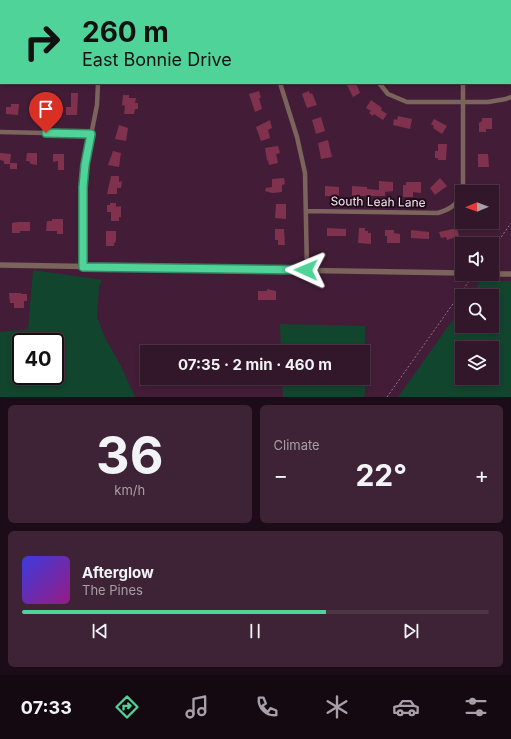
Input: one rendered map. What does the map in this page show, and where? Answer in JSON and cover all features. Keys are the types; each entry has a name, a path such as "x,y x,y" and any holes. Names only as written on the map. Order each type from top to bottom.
{"street":[{"path":"83,267 83,187 85,165 97,105 98,84"},
{"path":"280,84 297,137 305,173 306,270"},
{"path":"380,84 388,94 407,102 488,102 511,97"},
{"path":"463,102 464,84"},
{"name":"South Leah Lane","path":"306,211 438,213 449,210 458,201 463,188 463,102"},
{"path":"0,132 91,134"},
{"path":"0,265 455,273"},
{"path":"499,274 511,274"}],"path":[{"path":"499,240 511,224"},
{"path":"387,397 469,281"}],"green space":[{"path":"33,270 102,280 99,287 97,317 105,338 120,364 135,397 0,397 0,332 28,329"},
{"path":"481,281 511,281 511,397 398,397 455,317 455,333 499,333 499,289 475,289"},
{"path":"280,324 365,326 365,345 281,345"},
{"path":"282,385 365,385 364,397 283,397"}],"building":[{"path":"346,84 356,84 360,93 353,97"},
{"path":"259,91 262,109 255,112 249,94"},
{"path":"309,91 310,94 312,93 317,105 307,108 302,94"},
{"path":"71,93 78,93 77,115 66,115 66,107 71,107"},
{"path":"123,95 129,95 129,98 136,98 135,103 138,103 138,109 135,109 134,114 124,114 125,106 122,105"},
{"path":"371,100 382,108 381,110 387,114 383,120 374,114 373,116 369,113 371,111 366,108"},
{"path":"11,104 19,104 18,115 6,114 6,107 11,107"},
{"path":"37,107 48,107 48,115 37,115"},
{"path":"398,116 412,119 410,129 393,125 394,119 397,120"},
{"path":"321,117 325,131 316,134 312,120"},
{"path":"482,118 492,118 492,129 486,129 486,132 479,132 479,123 482,121"},
{"path":"434,119 447,126 442,134 433,128 434,126 431,124"},
{"path":"270,120 272,128 268,130 270,138 261,141 256,127"},
{"path":"119,125 128,128 126,141 115,139"},
{"path":"328,140 332,157 321,159 318,143"},
{"path":"438,144 447,144 446,160 438,160 438,158 435,158 435,151 438,151"},
{"path":"278,146 280,153 276,154 278,163 269,165 265,148"},
{"path":"113,151 121,153 119,167 108,165"},
{"path":"0,153 11,154 10,163 17,163 17,169 10,169 10,164 4,164 4,161 0,160"},
{"path":"27,153 37,153 37,165 26,161"},
{"path":"53,154 64,154 64,170 58,170 58,161 53,162"},
{"path":"478,154 488,154 489,167 478,167"},
{"path":"111,176 119,176 119,182 122,181 121,188 117,188 117,194 107,194"},
{"path":"284,178 285,184 282,185 282,192 272,193 265,191 266,188 272,187 272,179"},
{"path":"440,178 447,186 435,195 430,188"},
{"path":"379,181 393,182 393,191 385,192 385,196 352,196 352,186 367,187 367,189 379,190"},
{"path":"406,182 421,182 421,193 413,192 413,197 403,197 403,185 406,185"},
{"path":"325,186 339,187 339,196 325,196"},
{"path":"110,203 116,203 116,207 121,206 121,217 119,217 119,221 111,221 111,212 107,212 107,205 110,205"},
{"path":"276,204 286,204 286,219 275,218"},
{"path":"52,219 63,219 63,234 57,234 57,231 46,231 47,221 52,221"},
{"path":"30,222 30,231 12,233 12,223"},
{"path":"327,228 346,229 346,236 327,236"},
{"path":"359,228 365,228 365,231 371,233 371,244 358,243"},
{"path":"455,228 457,229 459,236 447,240 446,237 441,238 439,232"},
{"path":"275,229 284,229 285,245 278,245 278,240 275,240"},
{"path":"385,230 394,230 394,233 400,234 400,243 387,243"},
{"path":"411,230 429,232 429,239 411,238"},
{"path":"106,231 116,231 114,246 106,246"},
{"path":"267,289 276,291 276,300 258,300 258,291 267,291"},
{"path":"9,293 27,294 27,301 24,301 24,308 14,308 14,303 10,303"}],"route":[{"path":"46,133 91,134 85,165 83,187 83,267 306,270"}]}
